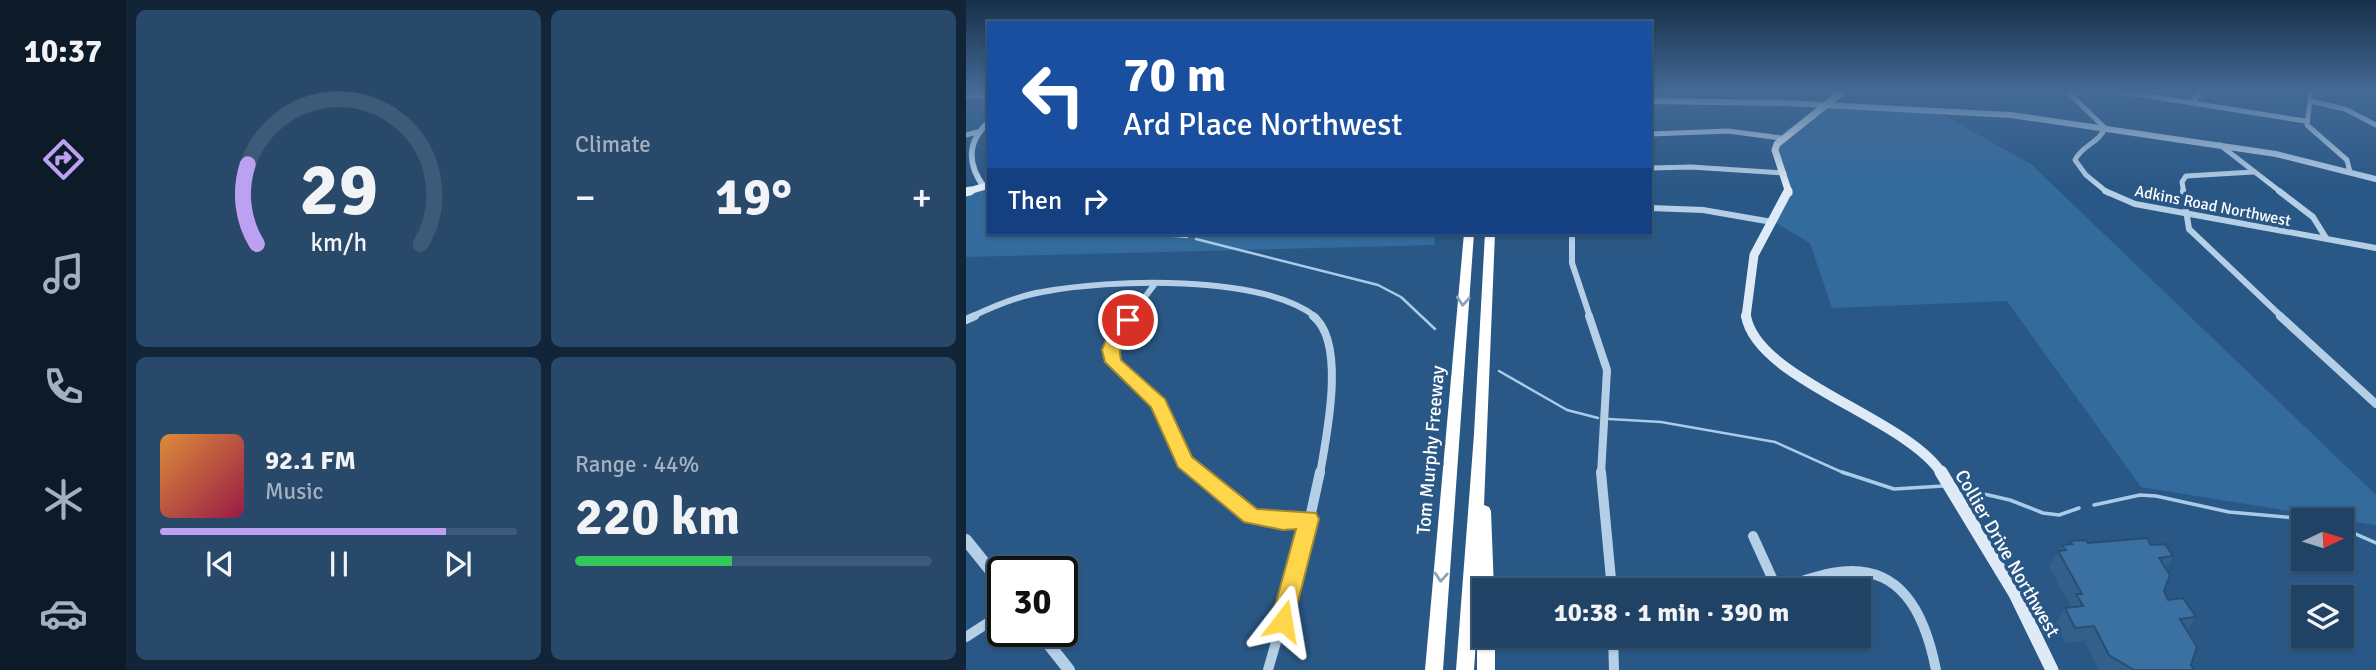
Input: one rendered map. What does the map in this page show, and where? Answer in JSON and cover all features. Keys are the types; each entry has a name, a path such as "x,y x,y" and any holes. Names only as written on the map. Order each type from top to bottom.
{"highway":[{"name":"Tom Murphy Freeway","path":"1434,670 1469,235"},
{"path":"1465,670 1481,433 1490,235"},
{"path":"1481,433 1485,578"},
{"path":"1486,648 1486,670"}],"main road":[{"path":"1781,138 1802,123"},
{"name":"Collier Drive Northwest","path":"1781,138 1775,150 1789,194 1754,255 1745,312 1748,329 1758,342 1786,367 1902,439 1938,468 2015,594 2052,670"},
{"path":"966,192 986,186"}],"street":[{"path":"2073,123 2276,154 2376,179"},
{"path":"2100,123 2105,128"},
{"path":"2307,123 2347,160 2350,172"},
{"path":"966,135 977,132 987,124"},
{"name":"Adkins Road Northwest","path":"2105,128 2101,139 2076,153 2078,166 2101,189 2115,197 2376,248"},
{"path":"1652,134 1741,131 1781,138"},
{"path":"977,132 970,166 986,186"},
{"path":"2220,145 2312,217 2326,238"},
{"path":"1652,168 1691,167 1784,173"},
{"path":"2253,172 2186,176 2182,182 2189,229 2197,240 2376,404"},
{"path":"1652,208 1703,210 1772,222"},
{"path":"1572,235 1572,263 1607,370 1601,478 1611,578"},
{"path":"966,320 1008,298 1039,290 1204,284 1240,289 1292,303 1320,322 1330,339 1333,358 1328,432 1309,519 1268,670"},
{"path":"1154,285 1115,337 1111,350 1113,362 1159,404 1184,461 1237,508 1266,520 1309,519"},
{"path":"1753,536 1769,578"},
{"path":"966,540 987,566"},
{"path":"1821,578 1852,571 1886,581 1905,593 1926,625 1936,670"},
{"path":"966,637 987,623"},
{"path":"1051,647 1069,670"},
{"path":"1613,648 1614,670"}],"shaded area":[{"path":"1795,123 1958,123 2031,164 2376,495 2376,525 2354,521 2354,508 2291,508 2291,511 2141,487 2007,301 1832,308 1810,243 1771,220 1788,188 1780,166 1775,138"},
{"path":"987,185 987,235 1436,235 1434,245 966,257 966,191"}],"building":[{"path":"2147,538 2151,545 2165,544 2173,556 2159,558 2170,575 2164,591 2168,600 2183,598 2196,617 2180,619 2197,647 2191,665 2194,670 2134,670 2109,655 2094,626 2075,628 2065,608 2083,606 2076,594 2082,594 2058,551 2066,550 2062,545 2072,544 2069,541 2086,540 2088,543"}],"waterway":[{"path":"1164,235 1187,237"},
{"path":"1196,239 1378,285 1401,297 1435,329"},
{"path":"1499,371 1567,410 1598,418"},
{"path":"1609,419 1661,422 1775,442 1846,474"},
{"path":"1842,472 1894,489 1943,486"},
{"path":"1962,489 2010,500 2043,513 2059,515 2079,508"},
{"path":"2094,505 2140,495 2156,496 2229,512 2291,518"},
{"path":"2354,533 2376,543"}],"route":[{"path":"1128,320 1115,337 1111,350 1113,362 1159,404 1175,447 1184,461 1237,508 1251,516 1283,521 1309,519 1283,621"}]}
